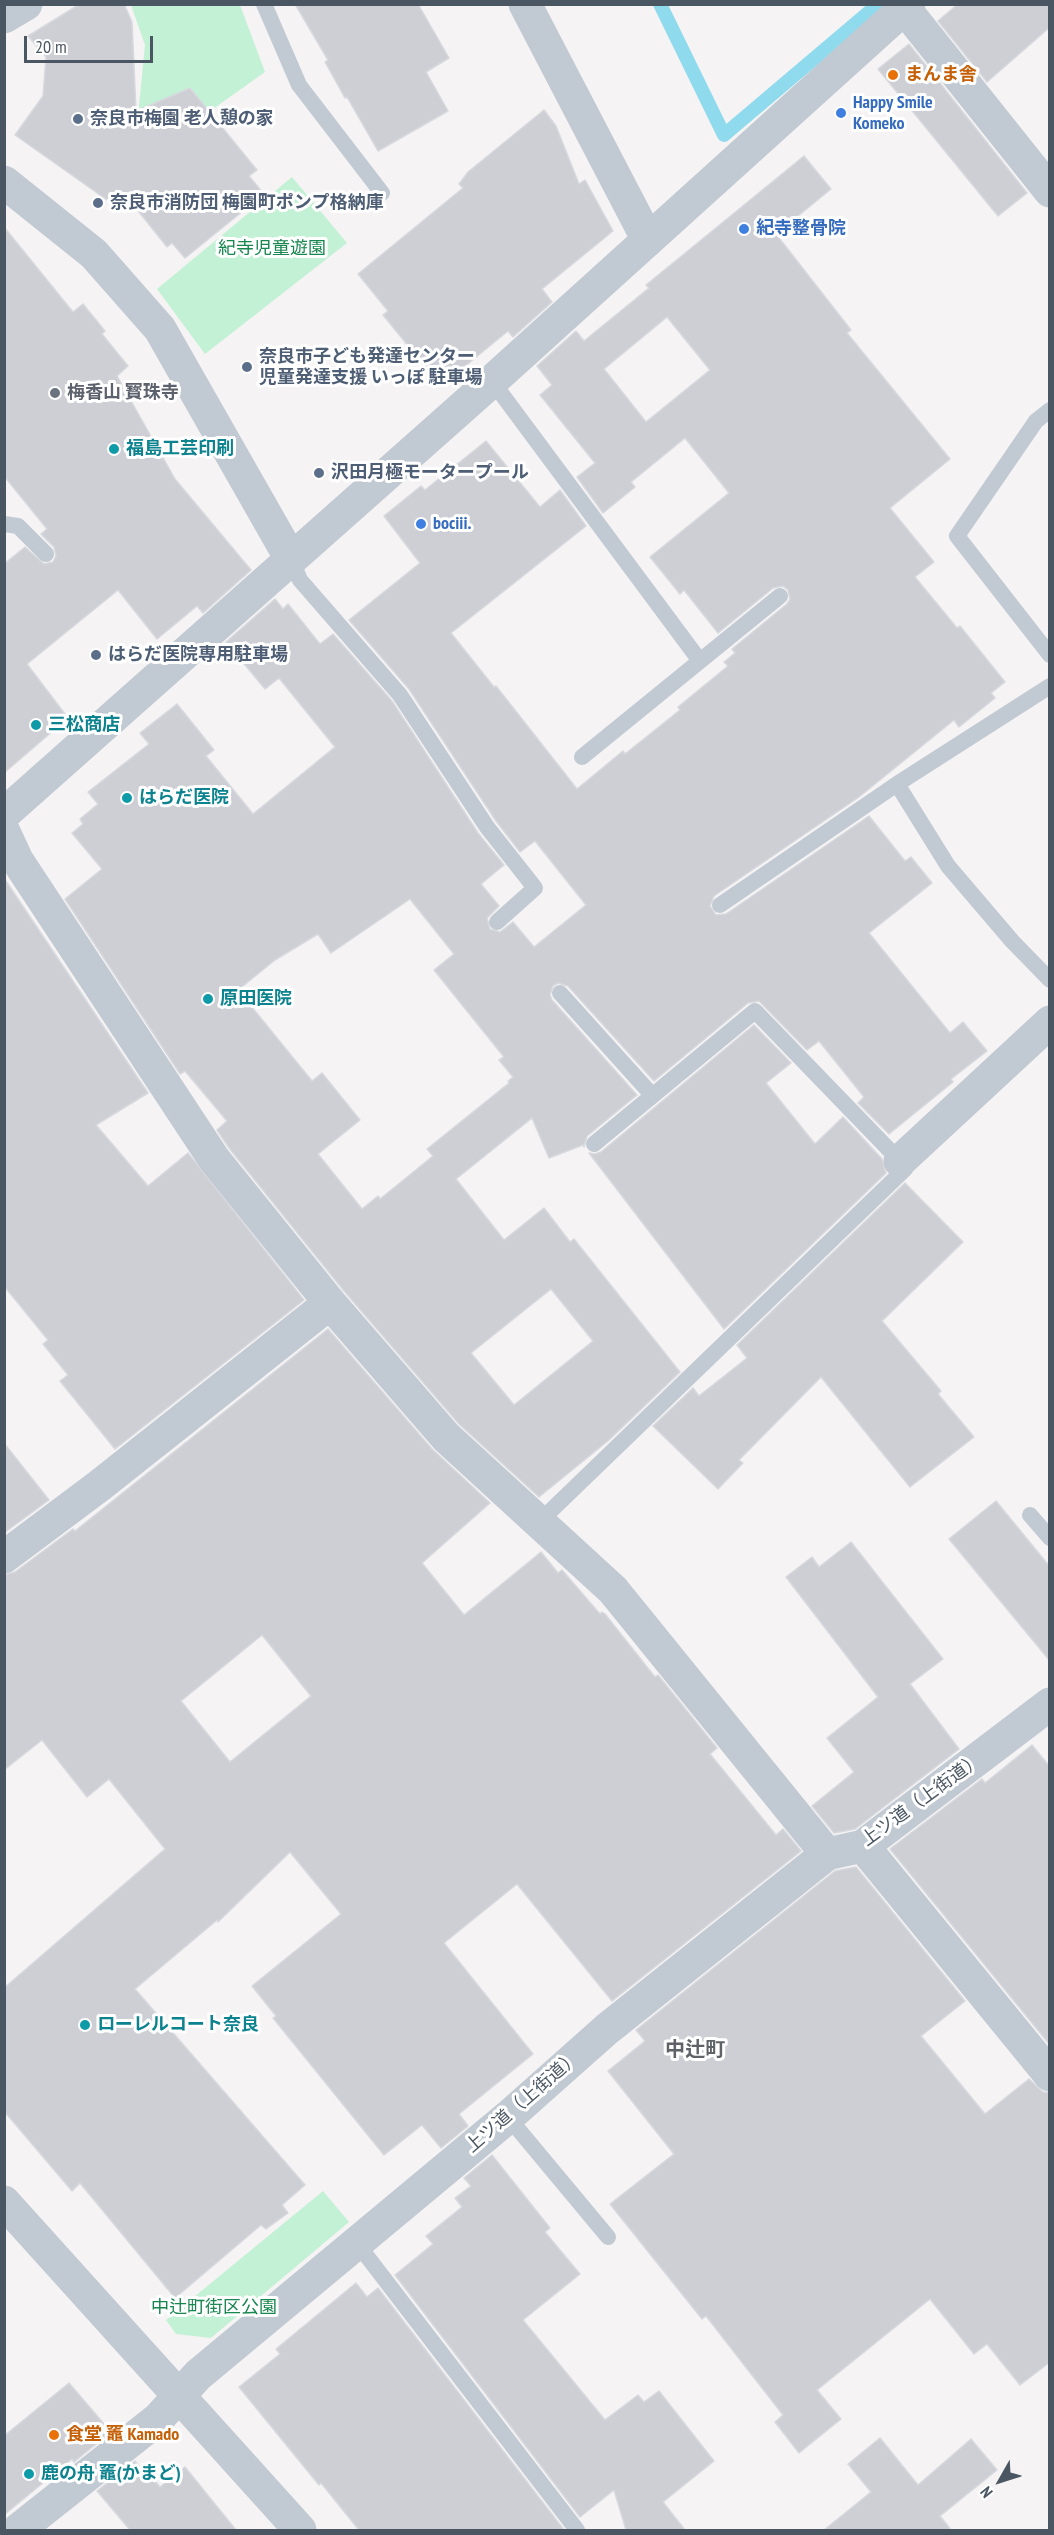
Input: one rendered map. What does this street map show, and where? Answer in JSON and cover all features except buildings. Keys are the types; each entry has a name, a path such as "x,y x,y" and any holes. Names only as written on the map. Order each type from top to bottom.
{"street":[{"path":"4,18 26,4"},
{"path":"525,4 648,240"},
{"path":"4,814 492,381 905,6 1050,191"},
{"path":"4,182 94,254 160,329 291,559"},
{"path":"4,832 17,860 214,1159 330,1303 446,1437 613,1590 827,1854"},
{"path":"900,1161 1050,1022"},
{"path":"4,1557 99,1486 330,1303"},
{"name":"上ツ道（上街道）","path":"18,2530 158,2419 198,2374 508,2117 607,2029 827,1854 863,1846 1050,1704"},
{"path":"863,1846 1050,2075"},
{"path":"4,2202 300,2530"}],"lane":[{"path":"264,4 299,85 382,193"},
{"path":"492,381 700,661"},
{"path":"1050,410 1036,421 957,536 1050,655"},
{"path":"4,524 18,526 46,554"},
{"path":"291,559 300,580 400,695 487,827 535,888 497,922"},
{"path":"582,756 780,596"},
{"path":"720,905 897,784 1050,686"},
{"path":"897,784 948,866 1012,941 1050,980"},
{"path":"560,993 652,1095"},
{"path":"538,1523 905,1169 900,1161 755,1011 594,1144"},
{"path":"1030,1515 1050,1538"},
{"path":"508,2117 609,2237"},
{"path":"356,2242 578,2530"}],"green space":[{"path":"131,5 240,5 265,72 155,150 138,116 145,45"},
{"name":"紀寺児童遊園","path":"292,177 347,243 205,354 157,289"},
{"name":"中辻町街区公園","path":"323,2191 349,2222 211,2338 176,2334 166,2320"}],"waterway":[{"path":"660,4 724,135 875,7 873,4"}],"place":[{"name":"まんま舎","path":"893,75"},
{"name":"Happy Smile Komeko","path":"841,113"},
{"name":"奈良市梅園 老人憩の家","path":"78,119"},
{"name":"奈良市消防団 梅園町ポンプ格納庫","path":"98,203"},
{"name":"紀寺整骨院","path":"744,229"},
{"name":"奈良市子ども発達センター 児童発達支援 いっぽ 駐車場","path":"247,367"},
{"name":"梅香山 寳珠寺","path":"55,393"},
{"name":"福島工芸印刷","path":"114,449"},
{"name":"沢田月極モータープール","path":"319,473"},
{"name":"bociii.","path":"421,524"},
{"name":"はらだ医院専用駐車場","path":"96,655"},
{"name":"三松商店","path":"36,725"},
{"name":"はらだ医院","path":"127,798"},
{"name":"原田医院","path":"208,999"},
{"name":"ローレルコート奈良","path":"85,2025"},
{"name":"食堂 竈 Kamado","path":"54,2435"},
{"name":"鹿の舟 竈(かまど)","path":"29,2474"}],"district":[{"name":"中辻町","path":"695,2050"}]}
